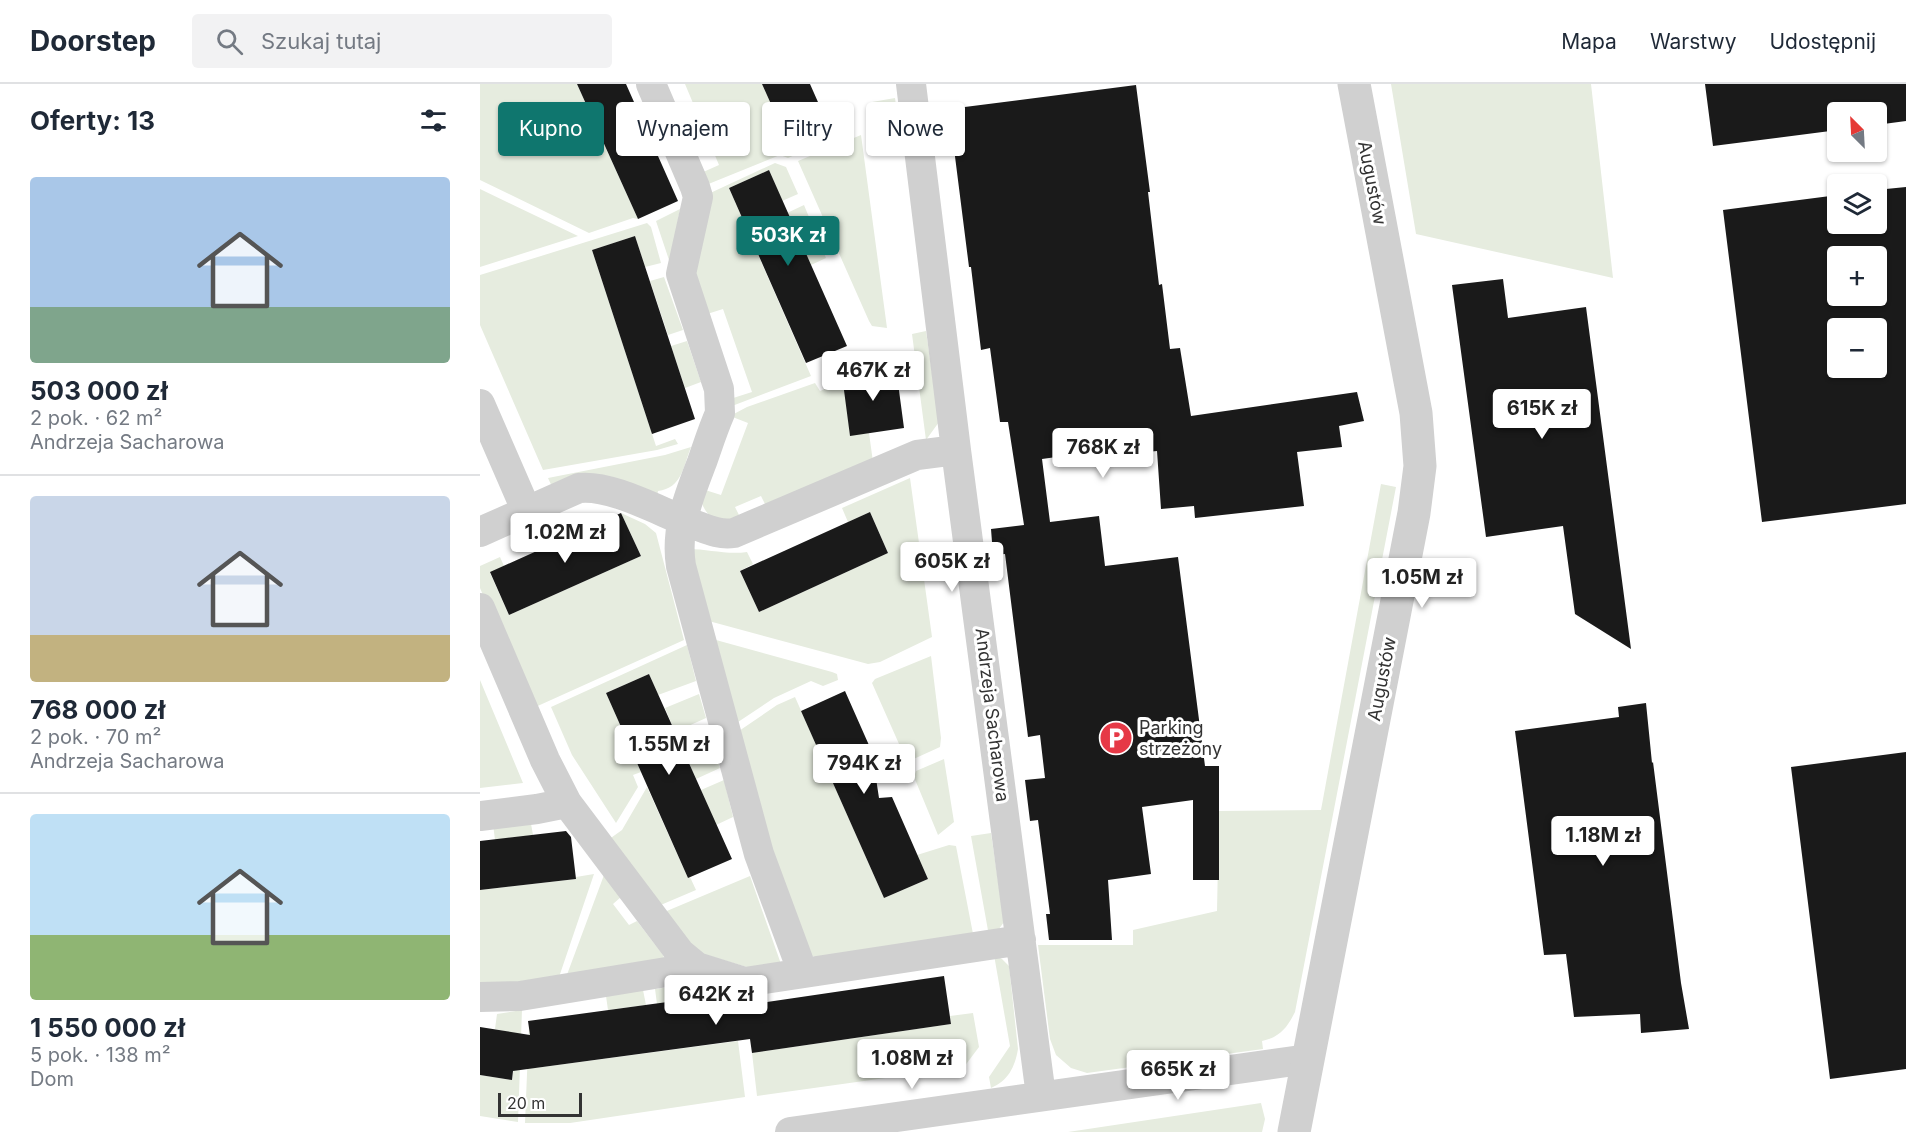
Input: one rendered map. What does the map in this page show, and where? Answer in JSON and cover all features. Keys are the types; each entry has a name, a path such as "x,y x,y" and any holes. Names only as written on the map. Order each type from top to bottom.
{"street":[{"path":"651,84 698,197 681,274 719,389 720,401 720,413 688,499 678,550 763,867 803,973"},
{"name":"Andrzeja Sacharowa","path":"911,84 956,450 1041,1096"},
{"name":"Augustów","path":"1294,1132 1414,513 1420,466 1416,413 1353,84"},
{"path":"480,404 527,512"},
{"path":"480,532 579,488 591,487 616,494 723,535 734,533 917,455 956,450"},
{"path":"480,608 545,760 567,803 680,953 697,967 745,982 1021,940"},
{"path":"480,816 567,803"},
{"path":"480,997 520,996 697,967"},
{"path":"790,1132 1308,1059"}],"shaded area":[{"path":"480,84 577,84 585,102 498,102 498,156 604,156 604,144 638,219 633,218 589,233 480,180"},
{"path":"685,84 762,84 770,102 762,102 762,156 778,156 706,185 701,173 719,165 715,156 750,156 750,102 693,102"},
{"path":"1391,84 1591,84 1613,278 1416,234"},
{"path":"895,98 896,102 872,102"},
{"path":"861,135 887,328 872,326 869,321 798,161 810,156 854,156 854,138"},
{"path":"775,163 786,167 798,194 782,201 769,170 729,188 811,376 732,406 730,399 752,392 723,309 704,315 693,277 706,195"},
{"path":"480,189 578,236 480,267"},
{"path":"804,205 826,258 811,265 787,213"},
{"path":"680,209 670,263 656,221"},
{"path":"647,223 651,227 661,263 645,267 635,236 592,250 656,446 675,439 678,444 657,450 543,470 480,325 480,275"},
{"path":"664,277 683,330 668,335 650,281"},
{"path":"926,331 939,422 926,440 912,334"},
{"path":"687,341 701,382 685,388 671,346"},
{"path":"843,370 850,435 869,433 873,462 767,508 761,496 735,507 741,519 713,520 703,505 702,489 721,495 748,423 730,416 747,407 815,383 820,391 839,383 836,374"},
{"path":"691,447 677,481 672,486 658,491 657,497 553,489 548,478 665,455"},
{"path":"910,478 932,637 880,662 868,664 705,620 688,549 747,552 753,564 740,571 759,612 888,553 870,512 848,522 842,508"},
{"path":"1381,484 1396,487 1292,1018 1278,1034 1262,1041 1263,1049 1087,1073 1071,1068 1056,1055 1050,1039 1038,945 1133,945 1133,930 1217,911 1219,811 1321,810"},
{"path":"621,513 645,524 656,533 684,640 531,709 480,588 480,566 500,557 504,566 490,573 509,615 641,556"},
{"path":"716,640 832,672 837,674 838,680 823,686 811,681 774,698 735,724"},
{"path":"687,645 696,681 658,695 649,674 606,693 641,772 633,775 638,787 616,823 572,755 551,707"},
{"path":"931,656 941,738 940,747 907,762 872,683 875,679"},
{"path":"480,680 523,783 480,788"},
{"path":"699,694 706,718 675,732 665,708"},
{"path":"795,697 884,898 928,879 917,855 949,845 956,846 974,939 827,961 809,955 798,940 736,733 777,705"},
{"path":"710,732 720,768 696,779 681,745"},
{"path":"944,759 954,822 938,835 914,777 916,771"},
{"path":"724,780 733,817 716,825 701,790"},
{"path":"647,787 688,878 690,877 696,890 656,907 608,840 622,830"},
{"path":"530,818 533,835 495,840 493,824"},
{"path":"991,833 1004,922 996,933 989,936 971,836"},
{"path":"594,874 558,980 480,989 480,890 576,879 576,877"},
{"path":"604,875 621,897 613,904 629,925 637,921 663,955 666,963 565,980"},
{"path":"750,876 781,964 750,968 693,951 662,913"},
{"path":"994,955 1009,966 1018,1049 1010,1073 991,1088 989,1077 1010,1046"},
{"path":"692,984 694,999 657,1004 655,989"},
{"path":"643,990 646,1005 608,1010 606,996"},
{"path":"522,1010 518,1122 480,1116 480,1075 512,1080 519,1034 495,1029 497,1014"},
{"path":"973,1013 979,1047 964,1067 757,1096 752,1053 951,1024 950,1016"},
{"path":"529,1025 535,1068 738,1041 745,1097 570,1123 525,1123"},
{"path":"1261,1103 1265,1119 1262,1132 1068,1132"}],"building":[{"path":"577,84 626,84 634,102 616,102 616,156 658,156 678,201 638,219 604,144 604,102 585,102"},
{"path":"762,84 810,84 818,102 770,102"},
{"path":"1705,84 1906,84 1906,121 1887,124 1887,102 1827,102 1827,131 1713,146"},
{"path":"1136,85 1159,285 1162,284 1170,349 1180,348 1191,416 1357,392 1364,421 1339,426 1342,447 1297,452 1304,506 1195,518 1194,506 1161,509 1157,451 1115,455 1114,449 1042,459 1050,522 1099,516 1105,566 1178,557 1205,766 1219,766 1219,880 1193,880 1193,800 1142,807 1151,874 1108,880 1112,940 1049,940 1046,914 1050,914 1038,820 1030,821 1025,780 1045,778 1040,735 1028,737 1005,554 993,555 991,529 1024,525 1008,422 1000,422 990,348 981,350 971,267 969,267 955,156 965,156 965,107"},
{"path":"769,170 847,346 806,363 729,188"},
{"path":"1906,187 1906,504 1762,522 1723,210 1827,196 1827,234 1887,234 1887,189"},
{"path":"635,236 695,419 652,434 592,250"},
{"path":"1503,279 1508,318 1586,307 1631,649 1575,614 1563,526 1486,537 1452,285"},
{"path":"896,368 904,428 850,436 842,375"},
{"path":"870,512 888,553 759,612 740,571"},
{"path":"621,513 641,556 509,615 490,572"},
{"path":"649,674 732,859 688,878 606,693"},
{"path":"845,691 872,752 879,798 892,797 928,879 884,898 801,711"},
{"path":"1646,703 1681,983 1689,1029 1641,1033 1640,1014 1574,1017 1566,954 1544,955 1515,731 1619,717 1618,707"},
{"path":"1906,752 1906,1069 1830,1079 1791,767"},
{"path":"566,831 571,837 576,879 480,890 480,841"},
{"path":"944,976 951,1024 752,1053 750,1039 513,1071 512,1080 480,1075 480,1027 530,1035 528,1021 726,994 731,996 733,1007"}],"place":[{"name":"Parking strzeżony","path":"1116,738"}]}
